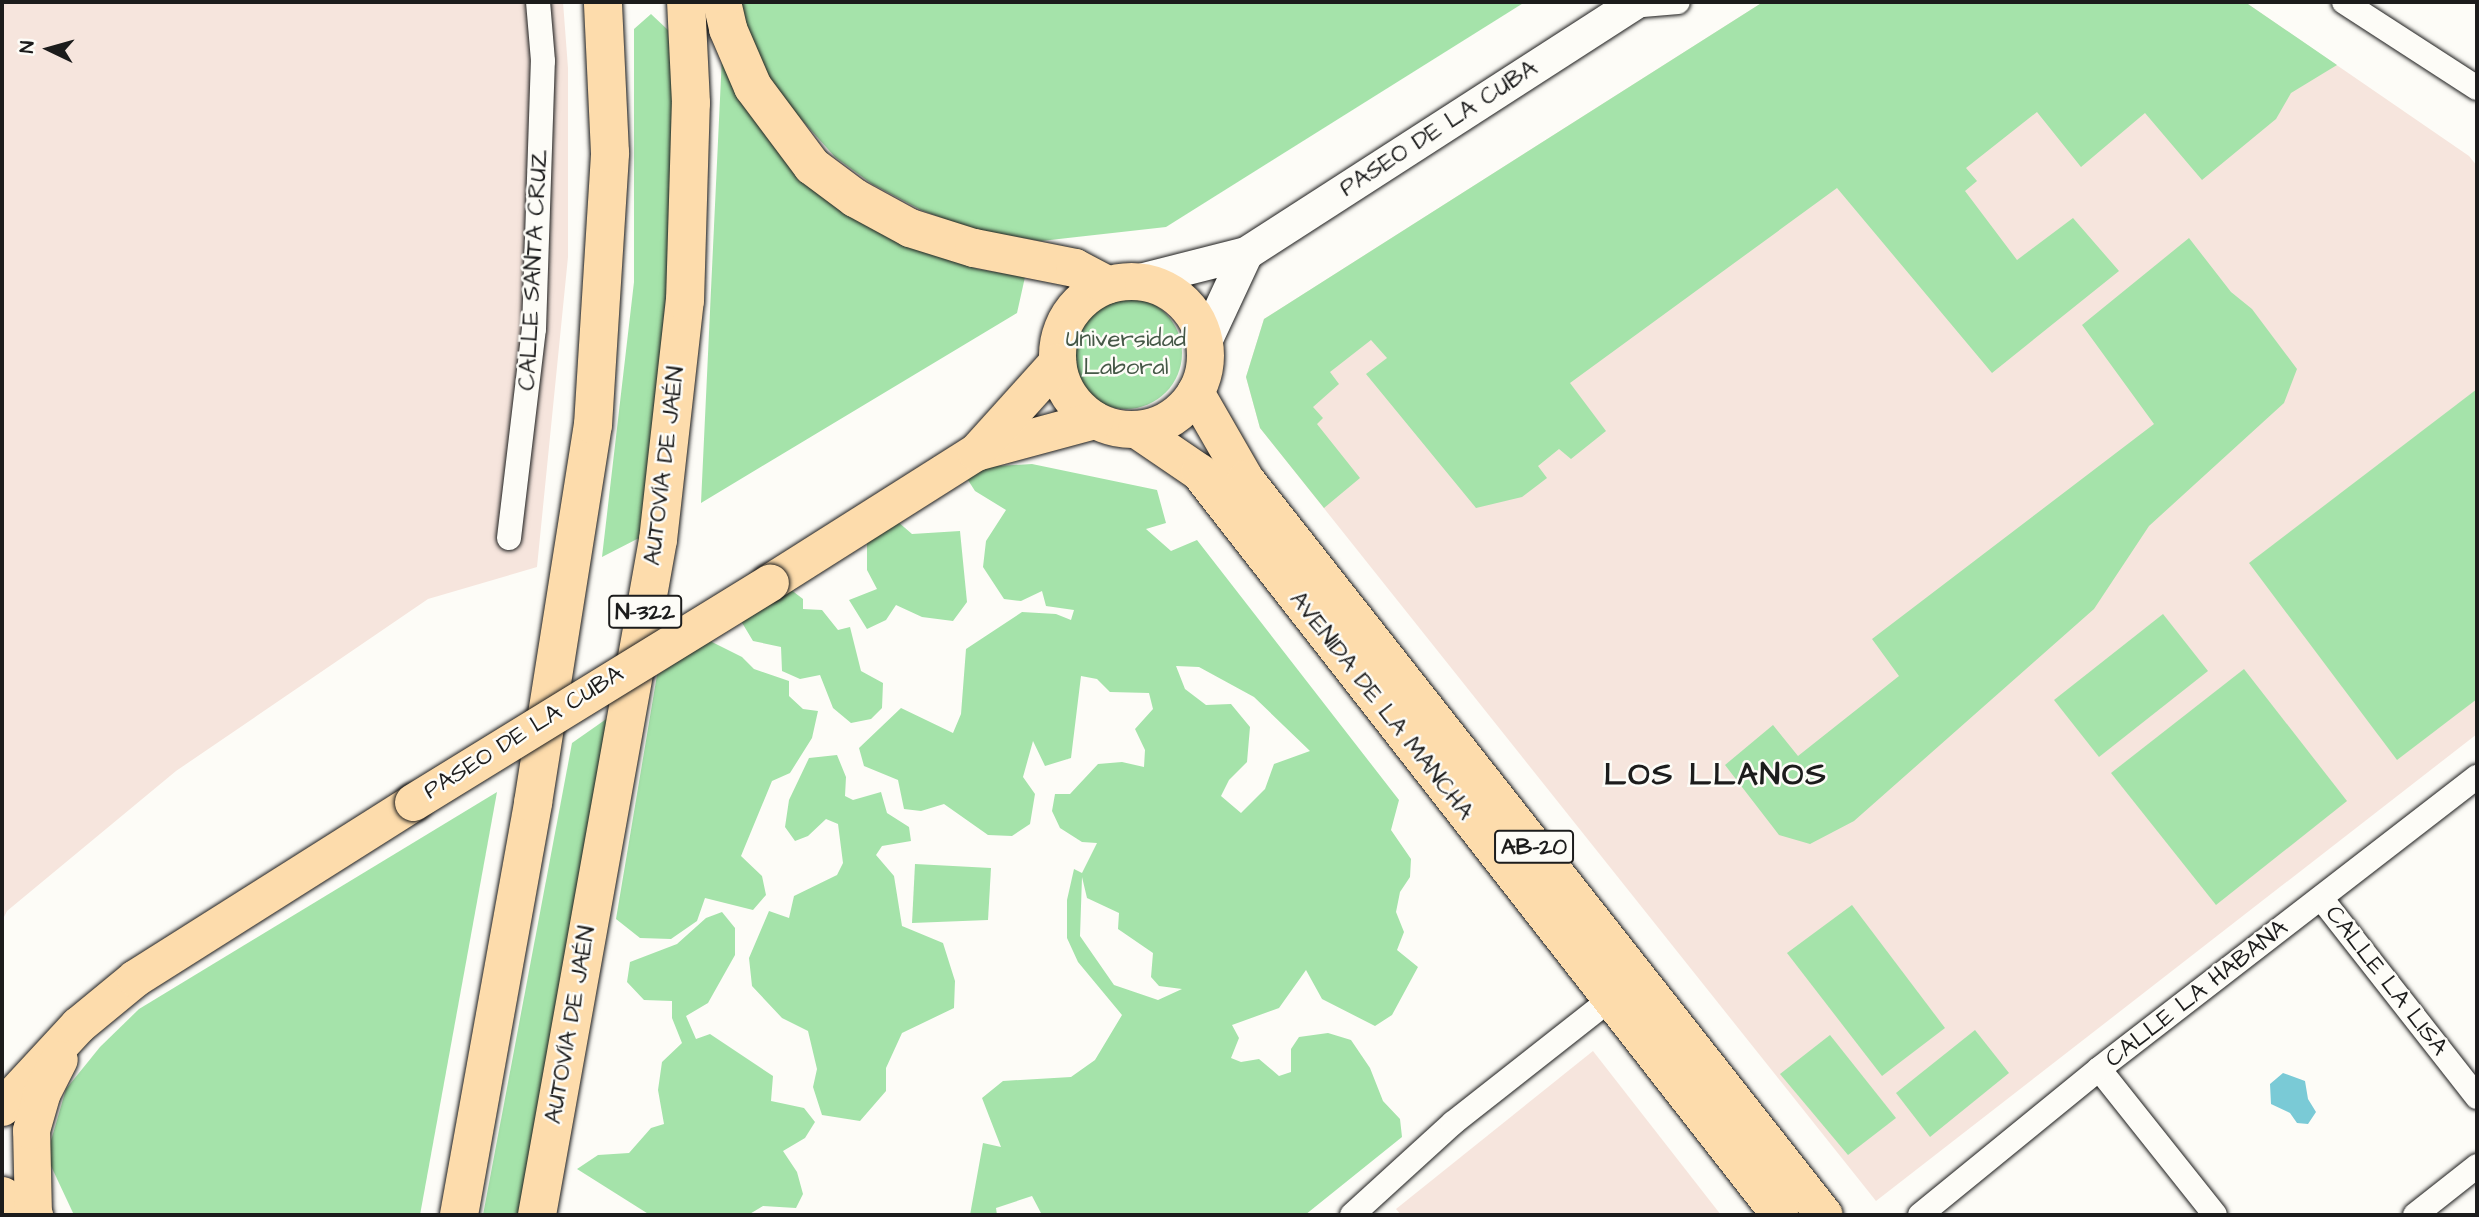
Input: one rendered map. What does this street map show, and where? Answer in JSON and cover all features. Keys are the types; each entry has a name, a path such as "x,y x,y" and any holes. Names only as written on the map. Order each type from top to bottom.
{"highway":[{"path":"447,1215 462,1197 530,817 593,425 610,153 603,2"},
{"name":"AUTOVÍA DE JAÉN","path":"537,1215 658,540 685,302 691,103 686,2"},
{"path":"722,2 728,30 753,87 813,166 855,198 910,228 974,248 1075,268 1121,283"}],"main road":[{"name":"PASEO DE LA CUBA","path":"1246,253 1633,4"},
{"path":"1121,283 1155,285 1180,301 1198,324 1204,343 1204,363 1195,392 1180,411 1160,424 1136,429 1095,421 1076,405 1063,385 1057,362 1059,338 1067,317 1084,297 1121,283 1246,253"},
{"path":"1204,343 1246,253"},
{"name":"PASEO DE LA CUBA","path":"2,1107 78,1025 135,978 976,452 1057,362"},
{"name":"AVENIDA DE LA MANCHA","path":"1195,392 1245,479 1623,989 1780,1215"},
{"name":"PASEO DE LA CUBA","path":"976,452 1095,421"},
{"name":"AVENIDA DE LA MANCHA","path":"1136,429 1194,466 1623,989 1824,1215"},
{"name":"PASEO DE LA CUBA","path":"34,1215 31,1130 41,1094 78,1025"},
{"path":"2,1195 34,1215"}],"street":[{"name":"CALLE SANTA CRUZ","path":"509,538 534,329 543,61 538,2"},
{"name":"PASEO DE LA CUBA","path":"1633,4 1678,2"},
{"path":"2344,2 2477,88"},
{"name":"CALLE LA HABANA","path":"1920,1215 2099,1069 2477,777"},
{"name":"CALLE LA LISA","path":"2321,898 2477,1097"},
{"path":"1352,1215 1453,1123 1623,989"},
{"path":"2099,1069 2215,1215"},
{"path":"2415,1215 2474,1177"}],"shaded area":[{"path":"2,2 563,2 568,68 568,257 537,567 428,599 176,771 7,911 2,921"},
{"path":"1763,2 2245,2 2469,156 2477,166 2477,734 1876,1201 1260,428 1246,377 1264,319"},
{"path":"1593,1051 1721,1215 1401,1215 1396,1209"}],"green space":[{"path":"736,2 1525,2 1166,227 1041,241 971,229 921,210 872,184 835,157 767,81"},
{"path":"1763,2 2245,2 2337,65 2291,93 2276,119 2202,180 2145,113 2081,167 2037,112 1966,168 1977,181 1965,191 2017,260 2073,218 2119,271 1992,373 1837,188 1570,383 1606,431 1571,459 1559,449 1538,466 1547,478 1522,497 1476,508 1366,374 1387,358 1371,340 1330,372 1339,384 1313,407 1323,418 1317,424 1360,478 1324,508 1260,428 1246,377 1264,319"},
{"path":"651,14 668,30 674,110 671,248 641,537 602,557 634,282 634,29"},
{"path":"722,56 934,253 977,269 1025,277 1017,313 701,503"},
{"path":"2189,238 2231,292 2252,309 2297,369 2284,403 2149,526 2094,609 1854,821 1810,844 1779,835 1725,765 1773,725 1798,756 1899,676 1872,639 2154,424 2082,325"},
{"name":"Universidad Laboral","path":"1126,297 1148,301 1166,313 1178,331 1182,353 1178,375 1166,393 1148,405 1126,409 1104,405 1086,393 1074,375 1070,353 1074,331 1086,313 1104,301"},
{"path":"2477,389 2477,699 2397,760 2249,563"},
{"path":"1032,464 1157,490 1166,523 1146,529 1171,551 1197,540 1399,800 1391,830 1411,859 1410,877 1400,892 1396,912 1404,932 1397,950 1418,967 1392,1015 1375,1026 1322,999 1306,970 1279,1008 1232,1025 1239,1038 1231,1058 1241,1062 1259,1059 1279,1076 1291,1072 1291,1049 1299,1037 1328,1033 1351,1040 1370,1068 1383,1101 1400,1119 1402,1137 1305,1215 1042,1215 1032,1196 996,1208 997,1215 970,1215 983,1143 1001,1147 982,1098 1003,1081 1071,1077 1095,1060 1122,1015 1078,962 1067,938 1067,900 1074,869 1082,873 1097,843 1082,842 1060,828 1052,811 1055,794 1070,794 1098,764 1122,762 1144,767 1145,750 1135,729 1153,709 1149,693 1110,692 1097,679 1081,676 1071,758 1045,766 1033,741 1023,777 1035,794 1030,824 1012,836 988,835 944,804 921,811 904,809 898,780 864,766 859,748 901,708 953,733 961,714 966,649 1022,612 1056,614 1071,620 1074,610 1046,606 1042,591 1021,601 1004,599 983,567 986,541 1006,510 975,491 966,477 982,467","holes":["1176,666 1199,667 1254,697 1310,751 1274,764 1265,789 1241,813 1221,796 1229,780 1247,762 1250,727 1231,704 1206,705 1185,689","1082,877 1087,898 1119,913 1118,929 1153,953 1151,977 1159,986 1182,989 1158,1000 1114,985 1080,936"]},
{"path":"897,521 912,534 960,531 967,602 953,621 922,617 896,605 886,620 867,629 849,600 877,589 867,570 867,541"},
{"path":"790,589 803,599 803,609 822,610 838,630 850,627 861,671 883,683 882,708 871,719 851,723 833,708 820,675 800,679 782,671 781,647 753,641 741,621"},
{"path":"2163,614 2208,671 2099,757 2054,700"},
{"path":"710,641 742,657 754,669 789,681 789,696 803,709 818,711 812,738 790,773 772,781 741,856 762,876 766,895 753,910 705,898 697,921 671,939 640,938 616,919 657,675"},
{"path":"2244,669 2347,801 2216,905 2111,773"},
{"path":"612,715 523,1215 483,1215 572,743"},
{"path":"837,755 846,777 845,796 853,800 881,792 887,813 909,827 911,841 882,846 876,855 894,876 902,926 943,943 955,981 954,1008 902,1033 886,1068 886,1091 860,1121 822,1115 813,1087 817,1069 808,1031 782,1018 752,986 749,958 769,911 789,918 794,896 837,875 843,863 838,824 826,819 808,836 795,841 785,827 789,800 809,758"},
{"path":"497,792 420,1215 74,1215 51,1166 50,1144 66,1089 100,1047 139,1009"},
{"path":"915,864 991,868 988,920 912,923"},
{"path":"1852,905 1945,1028 1882,1076 1787,953"},
{"path":"722,912 735,928 735,955 708,1003 686,1016 696,1039 710,1034 773,1076 771,1101 804,1108 815,1122 805,1138 783,1151 797,1172 803,1194 796,1208 763,1206 748,1215 650,1215 577,1169 598,1155 629,1153 651,1128 664,1124 658,1090 662,1062 682,1043 672,1018 672,1001 644,1000 627,982 630,962 677,944 706,918"},
{"path":"1975,1030 2009,1073 1930,1137 1896,1093"},
{"path":"1830,1035 1896,1118 1848,1155 1780,1074"}],"water":[{"path":"2283,1073 2305,1081 2308,1099 2316,1112 2308,1124 2297,1123 2290,1113 2271,1104 2270,1084"}],"district":[{"name":"LOS LLANOS","path":"1716,775"}]}
